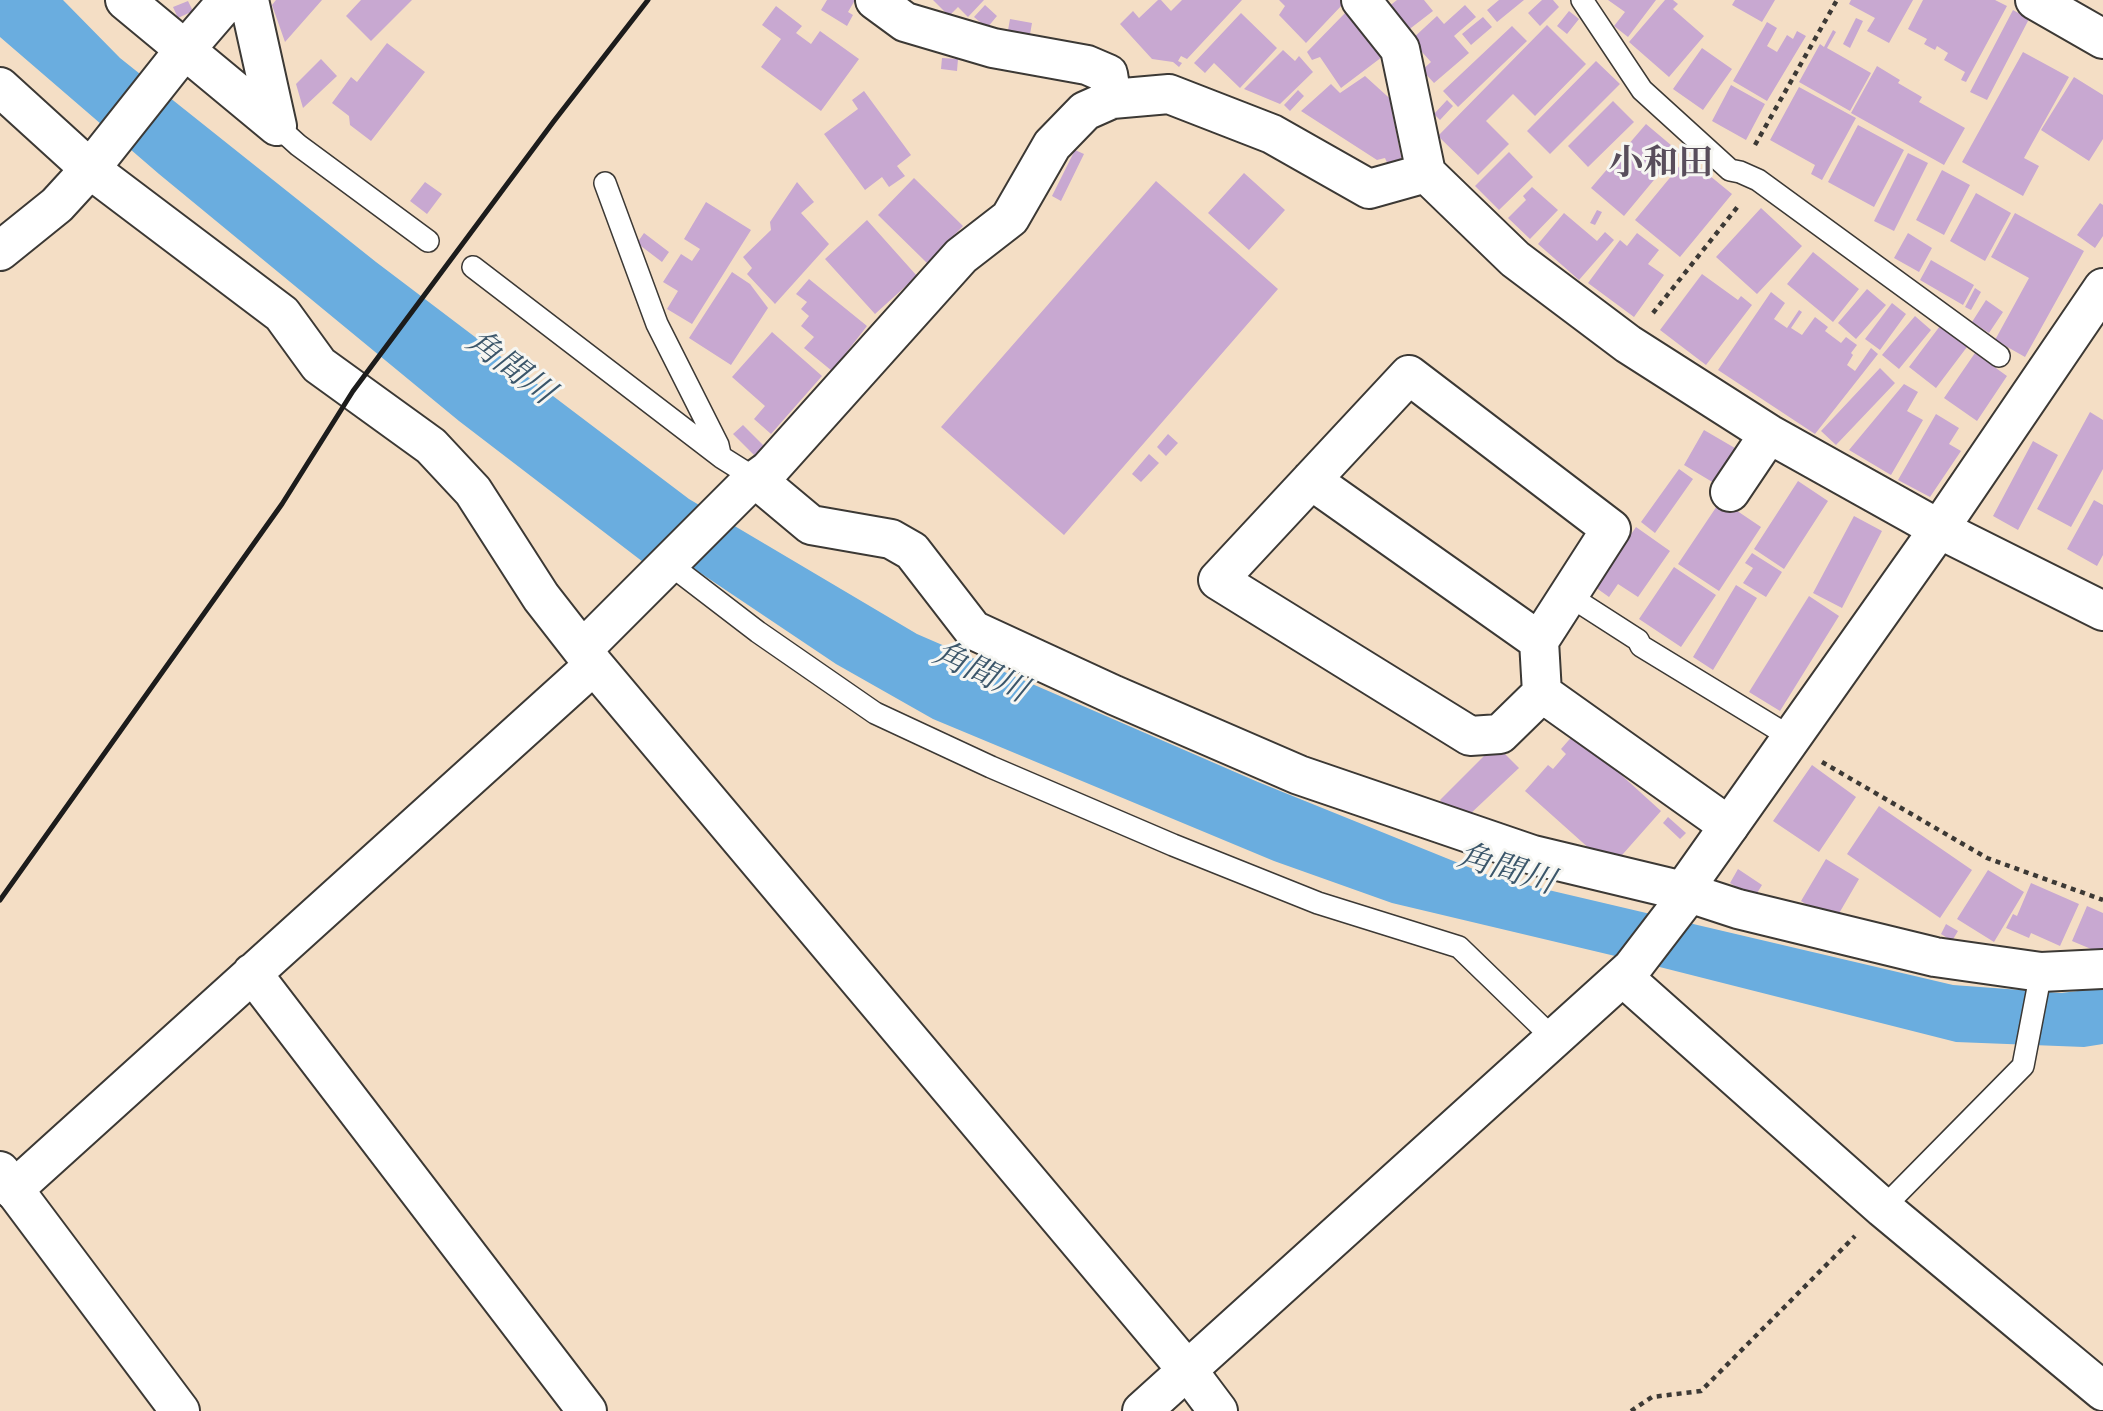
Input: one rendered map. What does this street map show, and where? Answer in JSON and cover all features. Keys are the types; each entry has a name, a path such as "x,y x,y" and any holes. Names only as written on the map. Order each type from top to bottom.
{"street":[{"path":"125,0 182,54 277,125"},
{"path":"0,251 57,205 228,0"},
{"path":"249,0 277,125"},
{"path":"875,0 905,22 953,37 993,48 1087,65 1108,74 1112,99"},
{"path":"1361,0 1400,49 1426,173 1515,259 1628,344 1769,435 1939,529 2103,611"},
{"path":"2035,0 2103,39"},
{"path":"0,87 282,314 319,365 431,446 473,491 541,597 588,657 1188,1370 1218,1411"},
{"path":"180,1411 6,1180 252,973 588,657 671,560 749,484 769,470 961,256 1010,218 1052,145 1085,111 1112,99 1169,94 1272,134 1361,204 1426,173"},
{"path":"1142,1411 1628,972 1939,529 2103,288"},
{"path":"1409,375 1611,529 1568,596 1539,641 1542,693 1500,734 1470,736 1219,580 1409,375"},
{"path":"1730,492 1769,435"},
{"path":"1311,480 1539,641"},
{"path":"749,484 811,525 891,539 912,551 973,630 1114,695 1312,780 1532,855 1682,898 1935,957 2041,972 2103,969"},
{"path":"1542,693 1729,826"},
{"path":"1628,972 1883,1208 2103,1391"},
{"path":"252,973 587,1411"}],"lane":[{"path":"1583,0 1642,90 1730,170 1749,176 1999,356"},
{"path":"277,125 298,145 428,241"},
{"path":"605,183 657,324 718,444 721,457"},
{"path":"473,267 721,457 749,484"},
{"path":"671,560 758,632 875,713 1173,845 1318,903 1459,947 1554,1039"},
{"path":"1568,596 1638,640 1641,646 1792,738"},
{"path":"1883,1208 2023,1066 2041,972"}],"path":[{"path":"1628,344 1749,176 1837,0"},
{"path":"1792,738 1811,755 1987,858 2103,901"},
{"path":"1631,1411 1651,1397 1701,1391 1883,1208"}],"water":[{"name":"角間川","path":"0,0 63,0 120,58 376,262 689,499 917,634 1258,782 1493,877 1953,985 2061,993 2103,988 2103,1044 2084,1047 1956,1042 1392,903 1274,861 933,719 836,664 675,556 647,565 459,421 159,174 0,37"}],"building":[{"path":"276,0 322,0 285,42 272,5"},
{"path":"361,0 412,0 371,41 346,16"},
{"path":"827,0 855,0 848,12 853,15 847,26 821,10"},
{"path":"933,0 984,0 968,17 958,7 949,16"},
{"path":"1158,0 1171,11 1182,0 1242,0 1187,59 1181,56 1178,61 1182,63 1179,67 1173,62 1152,59 1120,24 1133,11 1139,18"},
{"path":"1279,0 1340,0 1343,4 1306,43 1279,15 1285,6"},
{"path":"1397,0 1424,0 1433,11 1407,31 1388,7"},
{"path":"1499,0 1524,0 1497,22 1487,10"},
{"path":"1542,0 1553,0 1559,7 1540,26 1528,13"},
{"path":"1608,0 1656,0 1628,37 1614,26 1625,12"},
{"path":"1665,0 1673,0 1678,4 1673,9 1704,36 1669,77 1629,42"},
{"path":"1735,0 1775,0 1762,22 1732,5"},
{"path":"1851,0 1913,0 1889,43 1867,31 1875,18 1849,4"},
{"path":"1923,0 1995,0 2007,6 1966,82 1961,80 1965,72 1944,60 1948,53 1937,46 1935,50 1924,44 1927,39 1908,29"},
{"path":"188,1 193,11 178,18 173,7"},
{"path":"985,5 997,16 987,28 974,17"},
{"path":"1465,5 1476,17 1454,36 1469,53 1434,83 1422,70 1431,62 1411,40 1437,16 1444,24"},
{"path":"776,6 802,26 796,33 811,44 820,31 859,59 821,111 761,67 781,39 762,25"},
{"path":"2013,10 2029,19 1987,100 1970,92"},
{"path":"1347,11 1382,57 1341,88 1320,57 1312,60 1307,52"},
{"path":"1569,11 1579,19 1567,34 1557,26"},
{"path":"1241,13 1277,48 1240,88 1214,63 1205,73 1194,63"},
{"path":"1483,17 1492,27 1471,45 1462,34"},
{"path":"1856,18 1863,21 1850,48 1843,44"},
{"path":"1010,19 1032,23 1029,40 1007,36"},
{"path":"1767,22 1777,28 1767,46 1777,52 1787,35 1793,39 1797,31 1806,36 1767,101 1733,81"},
{"path":"1547,25 1586,64 1535,116 1513,94 1486,121 1509,144 1478,175 1438,136"},
{"path":"1512,26 1527,41 1458,107 1443,91"},
{"path":"1833,30 1836,32 1827,48 1871,73 1850,111 1799,82 1820,44 1824,47"},
{"path":"387,43 425,72 371,141 350,125 349,116 332,103 351,77 357,82"},
{"path":"1702,48 1732,69 1703,110 1673,89"},
{"path":"1283,50 1295,61 1299,56 1313,72 1280,104 1244,89"},
{"path":"2023,52 2069,77 2024,158 2039,166 2023,196 1962,162"},
{"path":"942,58 958,59 957,71 941,69"},
{"path":"321,59 337,76 303,108 296,84"},
{"path":"1596,61 1620,84 1550,154 1527,131"},
{"path":"1877,66 1922,97 1919,102 1965,128 1944,165 1851,113"},
{"path":"1365,76 1397,105 1392,112 1402,161 1388,165 1385,158 1377,160 1301,111 1331,84 1340,93"},
{"path":"2074,77 2103,95 2103,139 2089,161 2041,130"},
{"path":"1731,85 1765,104 1746,140 1712,121"},
{"path":"1799,87 1856,118 1822,180 1811,174 1815,165 1770,140"},
{"path":"1298,90 1304,96 1290,111 1284,105"},
{"path":"864,91 911,155 897,166 905,176 889,187 882,177 865,190 824,134 858,109 852,100"},
{"path":"1447,100 1453,106 1440,120 1434,114"},
{"path":"1613,101 1634,122 1588,167 1568,146"},
{"path":"1646,124 1678,151 1624,216 1591,188"},
{"path":"1858,125 1904,150 1874,207 1828,182"},
{"path":"1075,150 1084,154 1061,201 1052,196"},
{"path":"1509,152 1533,177 1499,210 1475,186"},
{"path":"1908,153 1928,163 1894,231 1874,221"},
{"path":"1687,157 1732,194 1680,257 1635,220"},
{"path":"1942,170 1970,185 1944,235 1916,220"},
{"path":"1244,173 1285,210 1249,250 1208,213"},
{"path":"914,178 963,226 927,263 878,215"},
{"path":"1156,181 1278,289 1064,535 941,427"},
{"path":"425,182 442,194 427,214 410,201"},
{"path":"797,182 814,202 801,213 829,244 775,304 747,274 752,268 743,257 771,230 770,222"},
{"path":"1532,187 1558,210 1530,239 1508,218 1526,200 1523,196"},
{"path":"1976,193 2011,213 1985,261 1950,241"},
{"path":"706,202 751,230 692,324 667,309 678,291 663,282 681,254 692,261 700,249 684,239"},
{"path":"2100,203 2103,205 2103,236 2095,248 2077,235"},
{"path":"1761,208 1802,246 1757,294 1716,257"},
{"path":"1597,210 1602,212 1595,225 1590,223"},
{"path":"1564,213 1597,241 1605,232 1614,240 1579,280 1538,244"},
{"path":"2015,213 2084,251 2025,357 1995,340 2029,278 1991,257"},
{"path":"867,220 917,276 875,314 825,259"},
{"path":"644,233 669,252 662,262 637,243"},
{"path":"1637,233 1659,250 1648,264 1664,275 1634,317 1588,283 1620,240 1627,246"},
{"path":"1908,233 1932,248 1919,272 1894,258"},
{"path":"1813,252 1859,289 1833,322 1787,284"},
{"path":"1931,260 1974,285 1963,305 1920,280"},
{"path":"732,272 750,284 768,308 731,365 689,338"},
{"path":"1702,274 1738,300 1741,296 1752,305 1706,365 1660,330"},
{"path":"809,279 867,326 832,371 804,348 814,337 801,326 809,316 801,309 807,302 796,294"},
{"path":"1975,288 1981,292 1971,310 1965,307"},
{"path":"1867,289 1886,305 1856,339 1838,323"},
{"path":"1771,292 1785,303 1774,319 1787,328 1799,310 1802,312 1791,328 1802,335 1815,317 1828,327 1825,331 1841,343 1846,337 1857,345 1847,365 1855,371 1871,348 1878,354 1815,434 1718,370"},
{"path":"1986,300 2003,312 1989,333 1972,322"},
{"path":"1892,303 1906,314 1880,350 1865,339"},
{"path":"1915,316 1931,330 1899,369 1882,355"},
{"path":"1940,326 1967,347 1936,388 1909,367"},
{"path":"772,332 822,376 771,434 754,419 765,406 732,377"},
{"path":"1975,353 2007,376 1977,421 1944,398"},
{"path":"1880,368 1895,383 1836,445 1821,431"},
{"path":"1904,384 1918,392 1907,411 1923,420 1891,475 1849,450"},
{"path":"2090,412 2103,420 2103,469 2071,527 2037,509"},
{"path":"1936,414 1959,428 1949,444 1961,451 1930,497 1898,480"},
{"path":"743,425 765,447 755,456 733,434"},
{"path":"1704,430 1740,451 1719,486 1684,465"},
{"path":"1168,434 1178,443 1166,456 1157,447"},
{"path":"2033,441 2058,455 2018,530 1993,516"},
{"path":"1149,454 1159,463 1141,482 1132,474"},
{"path":"1679,469 1693,479 1655,533 1641,522"},
{"path":"1798,481 1828,501 1784,569 1754,549"},
{"path":"1721,500 1761,527 1719,591 1678,564"},
{"path":"2094,500 2103,505 2103,555 2097,566 2067,549"},
{"path":"1854,516 1882,531 1842,608 1813,593"},
{"path":"1636,527 1670,551 1638,597 1618,584 1609,597 1595,587"},
{"path":"1752,553 1782,572 1766,597 1743,583 1753,568 1745,563"},
{"path":"1674,567 1716,595 1681,647 1639,619"},
{"path":"1736,585 1757,598 1713,670 1693,657"},
{"path":"1809,596 1839,616 1780,711 1749,692"},
{"path":"1575,733 1661,811 1615,863 1601,859 1525,791 1548,765 1553,769 1566,754 1561,749"},
{"path":"1501,750 1519,768 1469,815 1456,820 1440,800 1486,754"},
{"path":"1812,765 1856,797 1819,852 1773,821"},
{"path":"1879,806 1972,870 1940,918 1847,854"},
{"path":"1668,817 1686,833 1680,839 1663,823"},
{"path":"1826,859 1859,879 1834,922 1801,901"},
{"path":"1738,869 1762,885 1754,898 1730,883"},
{"path":"1988,870 2024,892 1994,942 1957,919"},
{"path":"2031,883 2079,904 2060,946 2031,933 2029,938 2006,928 2013,914 2017,916"},
{"path":"2087,906 2103,913 2103,954 2072,941"},
{"path":"1946,924 1958,931 1952,941 1941,934"}],"railway":[{"path":"0,900 282,504 353,391 554,121 648,0"}],"district":[{"name":"小和田","path":"1661,164"}]}
